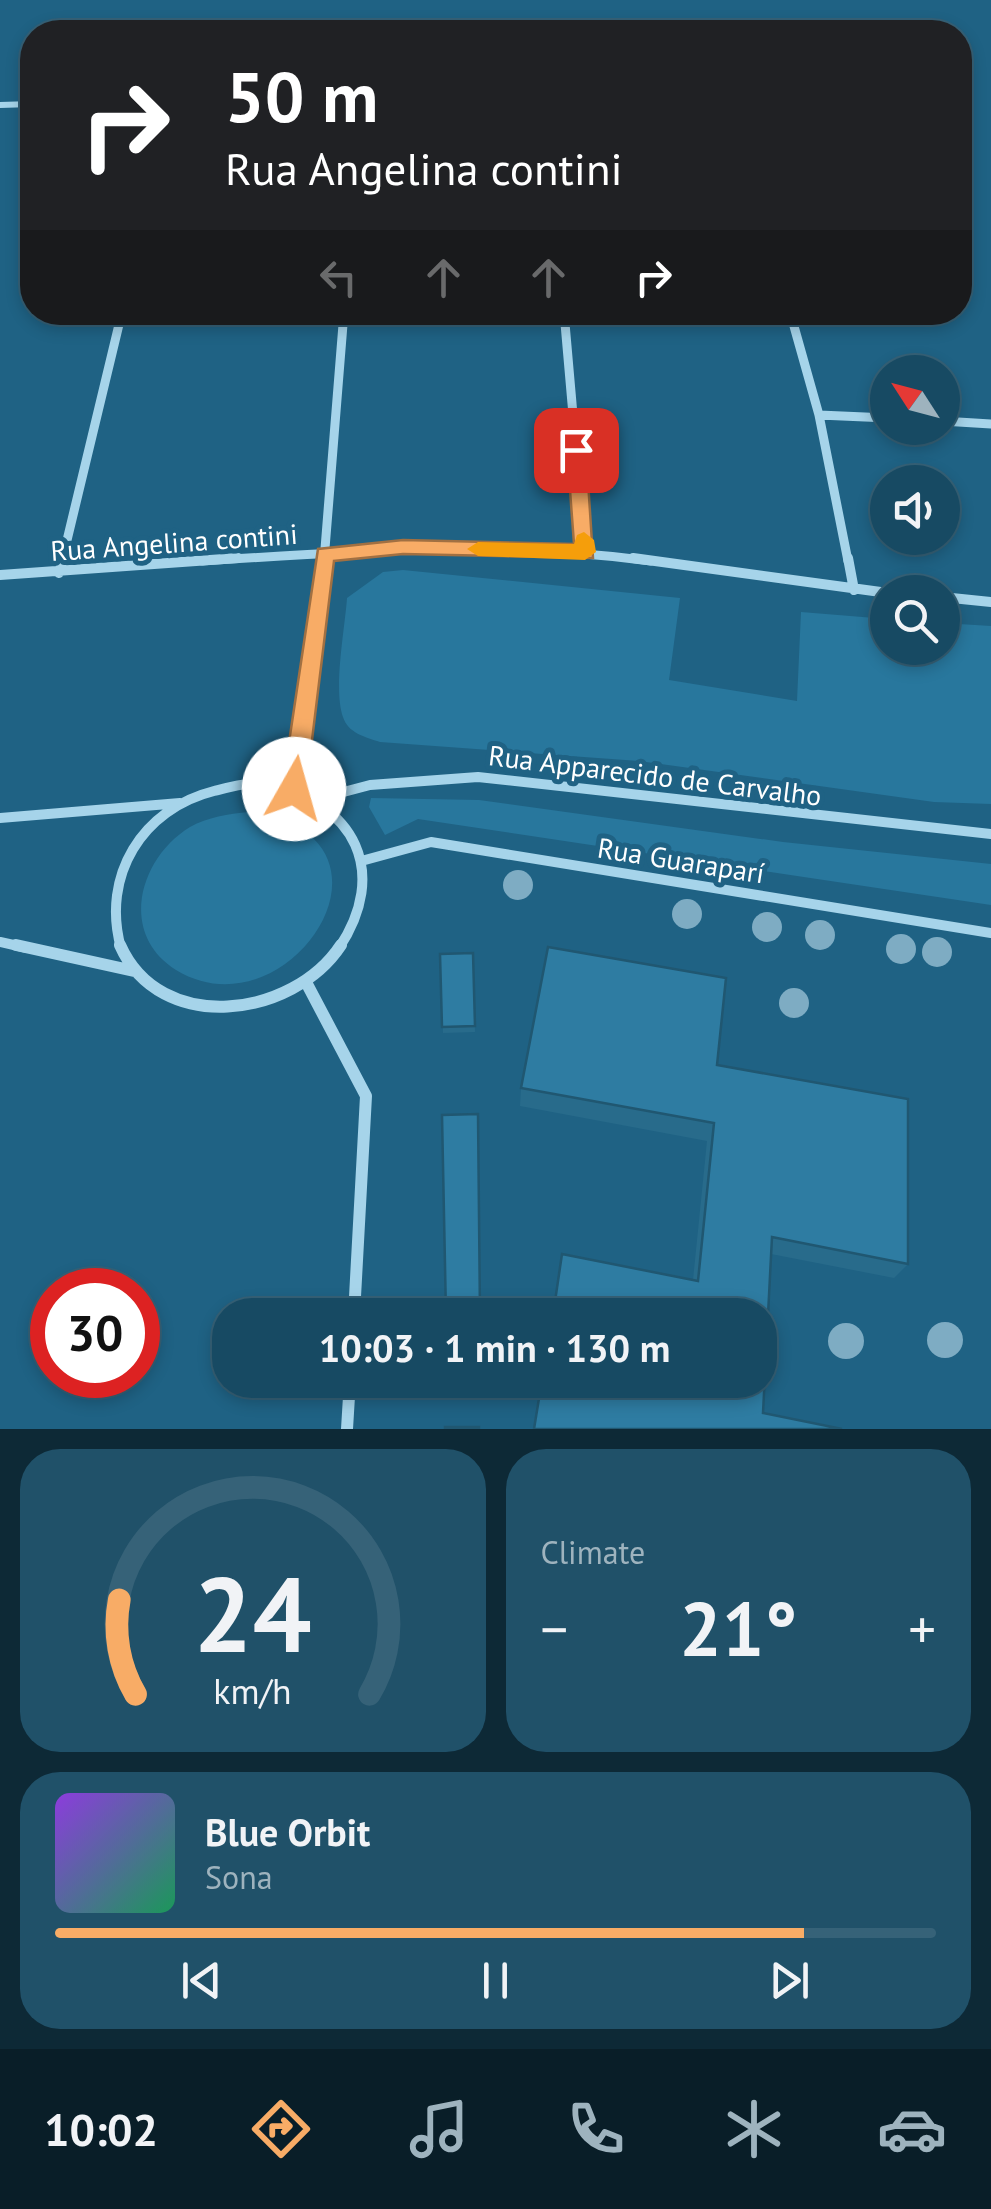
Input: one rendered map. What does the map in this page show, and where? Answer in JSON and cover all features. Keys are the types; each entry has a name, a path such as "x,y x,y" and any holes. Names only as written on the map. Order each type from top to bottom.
{"street":[{"path":"59,574 119,325"},
{"path":"294,789 325,554 343,325"},
{"path":"565,325 585,552"},
{"path":"794,325 819,415 854,590"},
{"path":"819,415 870,417"},
{"path":"960,422 991,424"},
{"name":"Rua Angelina contini","path":"0,576 403,547 585,552 870,591"},
{"path":"960,599 991,602"},
{"name":"Rua Apparecido de Carvalho","path":"317,799 367,782 454,775 602,786 746,810 991,834"},
{"path":"0,818 181,803 237,785 294,789 317,799 347,824 365,860 367,892 358,926 337,957 307,984 277,998 213,1008 183,1002 156,990 134,971 119,948 111,922 112,894 135,842 181,803"},
{"name":"Rua Guaraparí","path":"365,860 431,842 991,933"},
{"path":"0,942 134,971"},
{"path":"307,984 366,1096 355,1298"},
{"path":"347,1429 349,1398"}],"shaded area":[{"path":"403,570 680,598 669,680 797,701 801,612 870,618 870,665 960,665 960,624 991,626 991,804 934,802 639,761 380,742 363,736 345,722 340,705 347,598 383,572"},
{"path":"371,798 479,800 783,842 991,864 991,905 418,819 385,835 369,807"},
{"path":"249,812 300,829 326,857 332,891 320,926 294,957 259,978 219,984 176,970 158,955 141,917 142,897 158,857 172,841 204,821"}],"building":[{"path":"548,947 726,978 717,1065 908,1099 908,1264 772,1237 769,1298 556,1298 562,1254 698,1281 714,1123 521,1088"},
{"path":"473,953 475,1026 442,1027 440,954"},
{"path":"478,1114 480,1298 446,1298 442,1115"},
{"path":"539,1398 764,1398 763,1413 842,1429 534,1429"},
{"path":"479,1427 479,1429 445,1429"}],"slow traffic":[{"path":"478,549 585,552 584,540"}],"route":[{"path":"294,789 325,554 403,547 585,552 576,450"}]}
